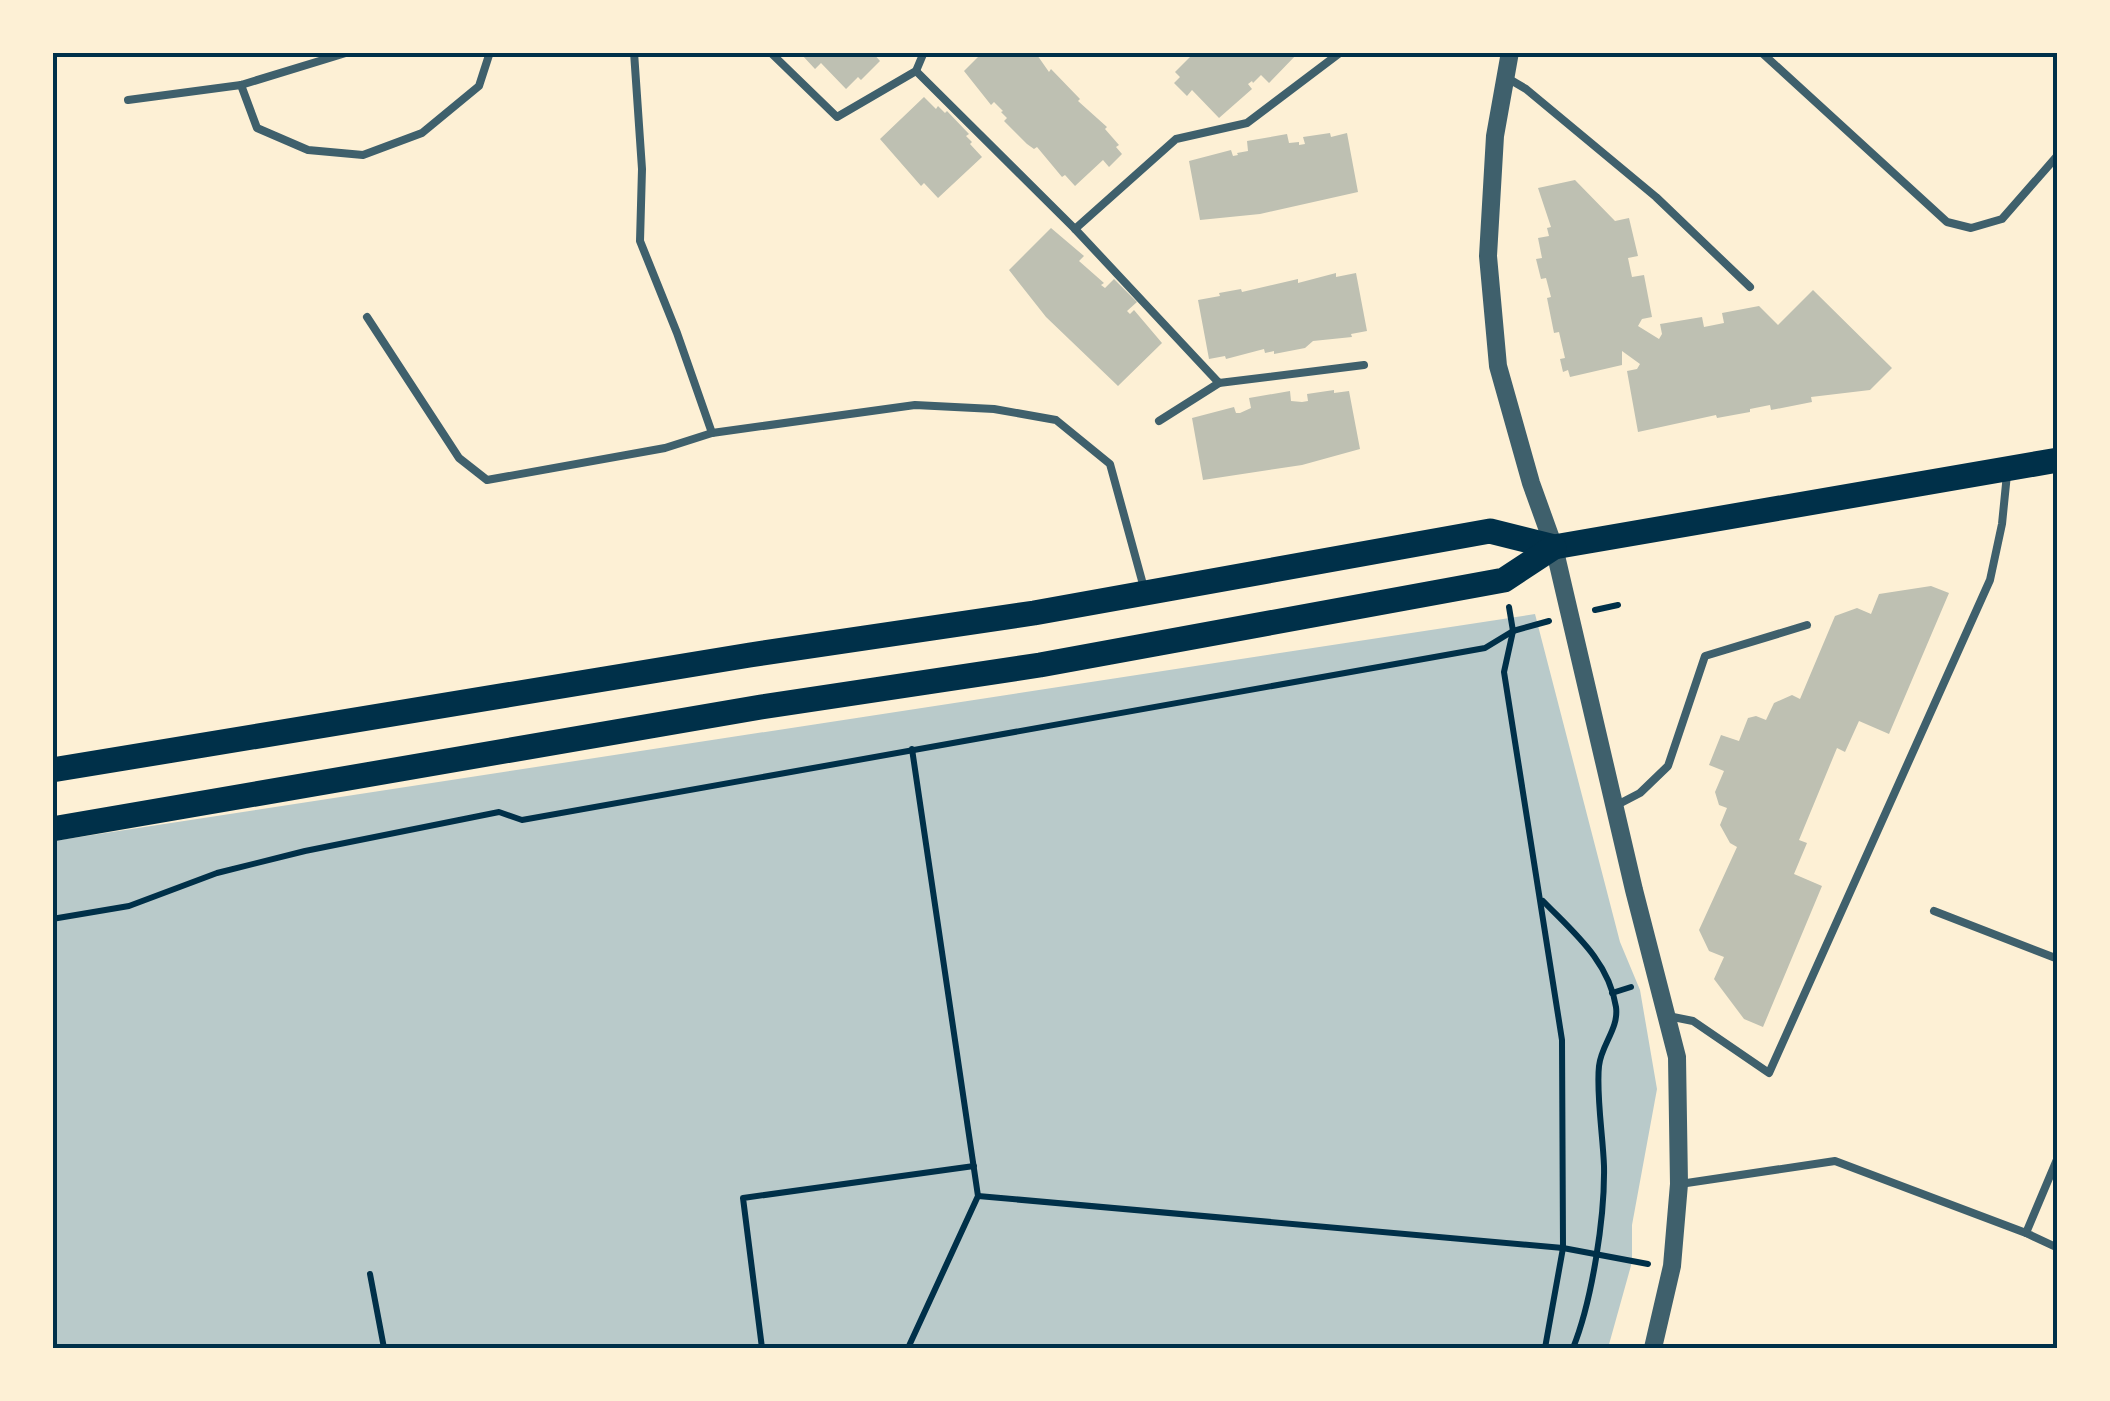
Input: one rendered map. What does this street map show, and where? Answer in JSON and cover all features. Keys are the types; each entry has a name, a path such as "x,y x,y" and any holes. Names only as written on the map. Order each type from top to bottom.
{"main road":[{"path":"52,770 124,755 730,658 1034,613 1490,532 1554,547 2058,460"},
{"path":"52,830 761,707 1040,665 1504,580 1554,547"}],"street":[{"path":"1510,52 1495,136 1488,256 1498,366 1531,483 1554,547 1677,1057 1679,1184 1672,1266 1653,1348"}],"lane":[{"path":"128,100 241,85 348,52"},
{"path":"241,85 257,128 308,150 363,155 422,133 479,86 490,52"},
{"path":"634,52 642,169 640,241 712,433"},
{"path":"770,52 837,117 916,71 924,52"},
{"path":"1075,229 1176,139 1248,123 1340,52"},
{"path":"1761,52 1947,222 1971,228 2002,219 2058,154"},
{"path":"916,71 1075,229 1219,384"},
{"path":"1505,76 1526,89 1656,198 1750,287"},
{"path":"367,316 459,458 486,480 665,448 712,433 915,405 994,409 1056,420 1110,464 1146,593"},
{"path":"1159,421 1219,384 1364,365"},
{"path":"1668,1016 1693,1022 1769,1073 1990,580 2008,469"},
{"path":"1615,806 1640,793 1668,766 1704,656 1806,625"},
{"path":"1934,911 2058,959"},
{"path":"2026,1233 2058,1158"},
{"path":"1679,1184 1835,1161 2058,1248"}],"path":[{"path":"52,920 129,906 217,874 305,850 499,812 522,820 1486,648 1513,631 1504,672 1562,1040 1563,1248 1546,1348"},
{"path":"908,1348 978,1196 912,749"},
{"path":"1542,900 1597,958 1616,1010 1599,1064 1604,1172 1596,1255 1573,1348"},
{"path":"1612,993 1631,987"},
{"path":"762,1348 743,1198 974,1166"},
{"path":"978,1196 1563,1248 1672,1266"},
{"path":"370,1274 384,1348"}],"shaded area":[{"path":"1535,614 1620,942 1640,990 1657,1089 1632,1225 1632,1262 1608,1348 53,1348 53,841"}],"building":[{"path":"872,52 880,61 846,89 821,63 815,69 802,55"},
{"path":"983,52 1035,52 1049,72 1051,69 1107,127 1122,154 1109,167 1103,160 1075,186 1065,175 1062,177 1037,147 1027,144 1004,121 1007,118 1003,111 994,102 991,105 964,71"},
{"path":"1195,52 1299,52 1269,83 1261,75 1248,84 1252,89 1219,118 1192,90 1187,96 1174,83 1180,77 1175,72"},
{"path":"924,97 936,109 938,106 947,111 969,134 966,136 970,144 982,157 938,198 924,183 921,186 880,139"},
{"path":"1330,133 1331,137 1347,133 1358,192 1260,214 1200,220 1189,161 1231,150 1233,156 1238,155 1248,151 1247,141 1287,134 1289,143 1299,145 1305,144 1303,137"},
{"path":"1575,180 1615,221 1629,218 1638,256 1628,258 1632,277 1644,275 1652,317 1642,319 1638,326 1659,339 1660,324 1702,317 1704,327 1724,323 1722,313 1759,306 1778,325 1813,290 1892,368 1870,390 1811,397 1812,402 1771,410 1770,405 1638,432 1627,371 1640,364 1622,351 1622,365 1570,377 1568,370 1563,372 1560,359 1565,358 1559,332 1554,333 1547,298 1551,297 1536,259 1542,258 1538,238 1549,236 1547,228 1551,227 1538,188"},
{"path":"1051,228 1084,256 1079,261 1104,283 1101,285 1105,288 1114,279 1137,302 1127,311 1130,314 1134,310 1162,343 1118,386 1046,317 1009,270"},
{"path":"1336,273 1336,277 1356,273 1367,331 1351,334 1352,337 1313,341 1305,348 1274,354 1265,353 1264,349 1226,359 1209,359 1198,300"},
{"path":"1290,391 1291,401 1302,402 1308,401 1307,394 1349,391 1360,449 1302,465 1203,480 1192,418 1234,407 1240,413 1251,408 1249,398"},
{"path":"1931,586 1949,593 1889,734 1859,721 1845,752 1837,748 1799,840 1807,843 1794,874 1822,886 1763,1027 1744,1019 1714,979 1724,957 1709,951 1699,930 1737,847 1730,843 1720,825 1727,808 1719,805 1715,792 1724,771 1709,765 1721,735 1739,741 1748,718 1766,720 1774,703 1792,695 1800,699 1835,616 1857,608 1871,614 1879,594"}]}
